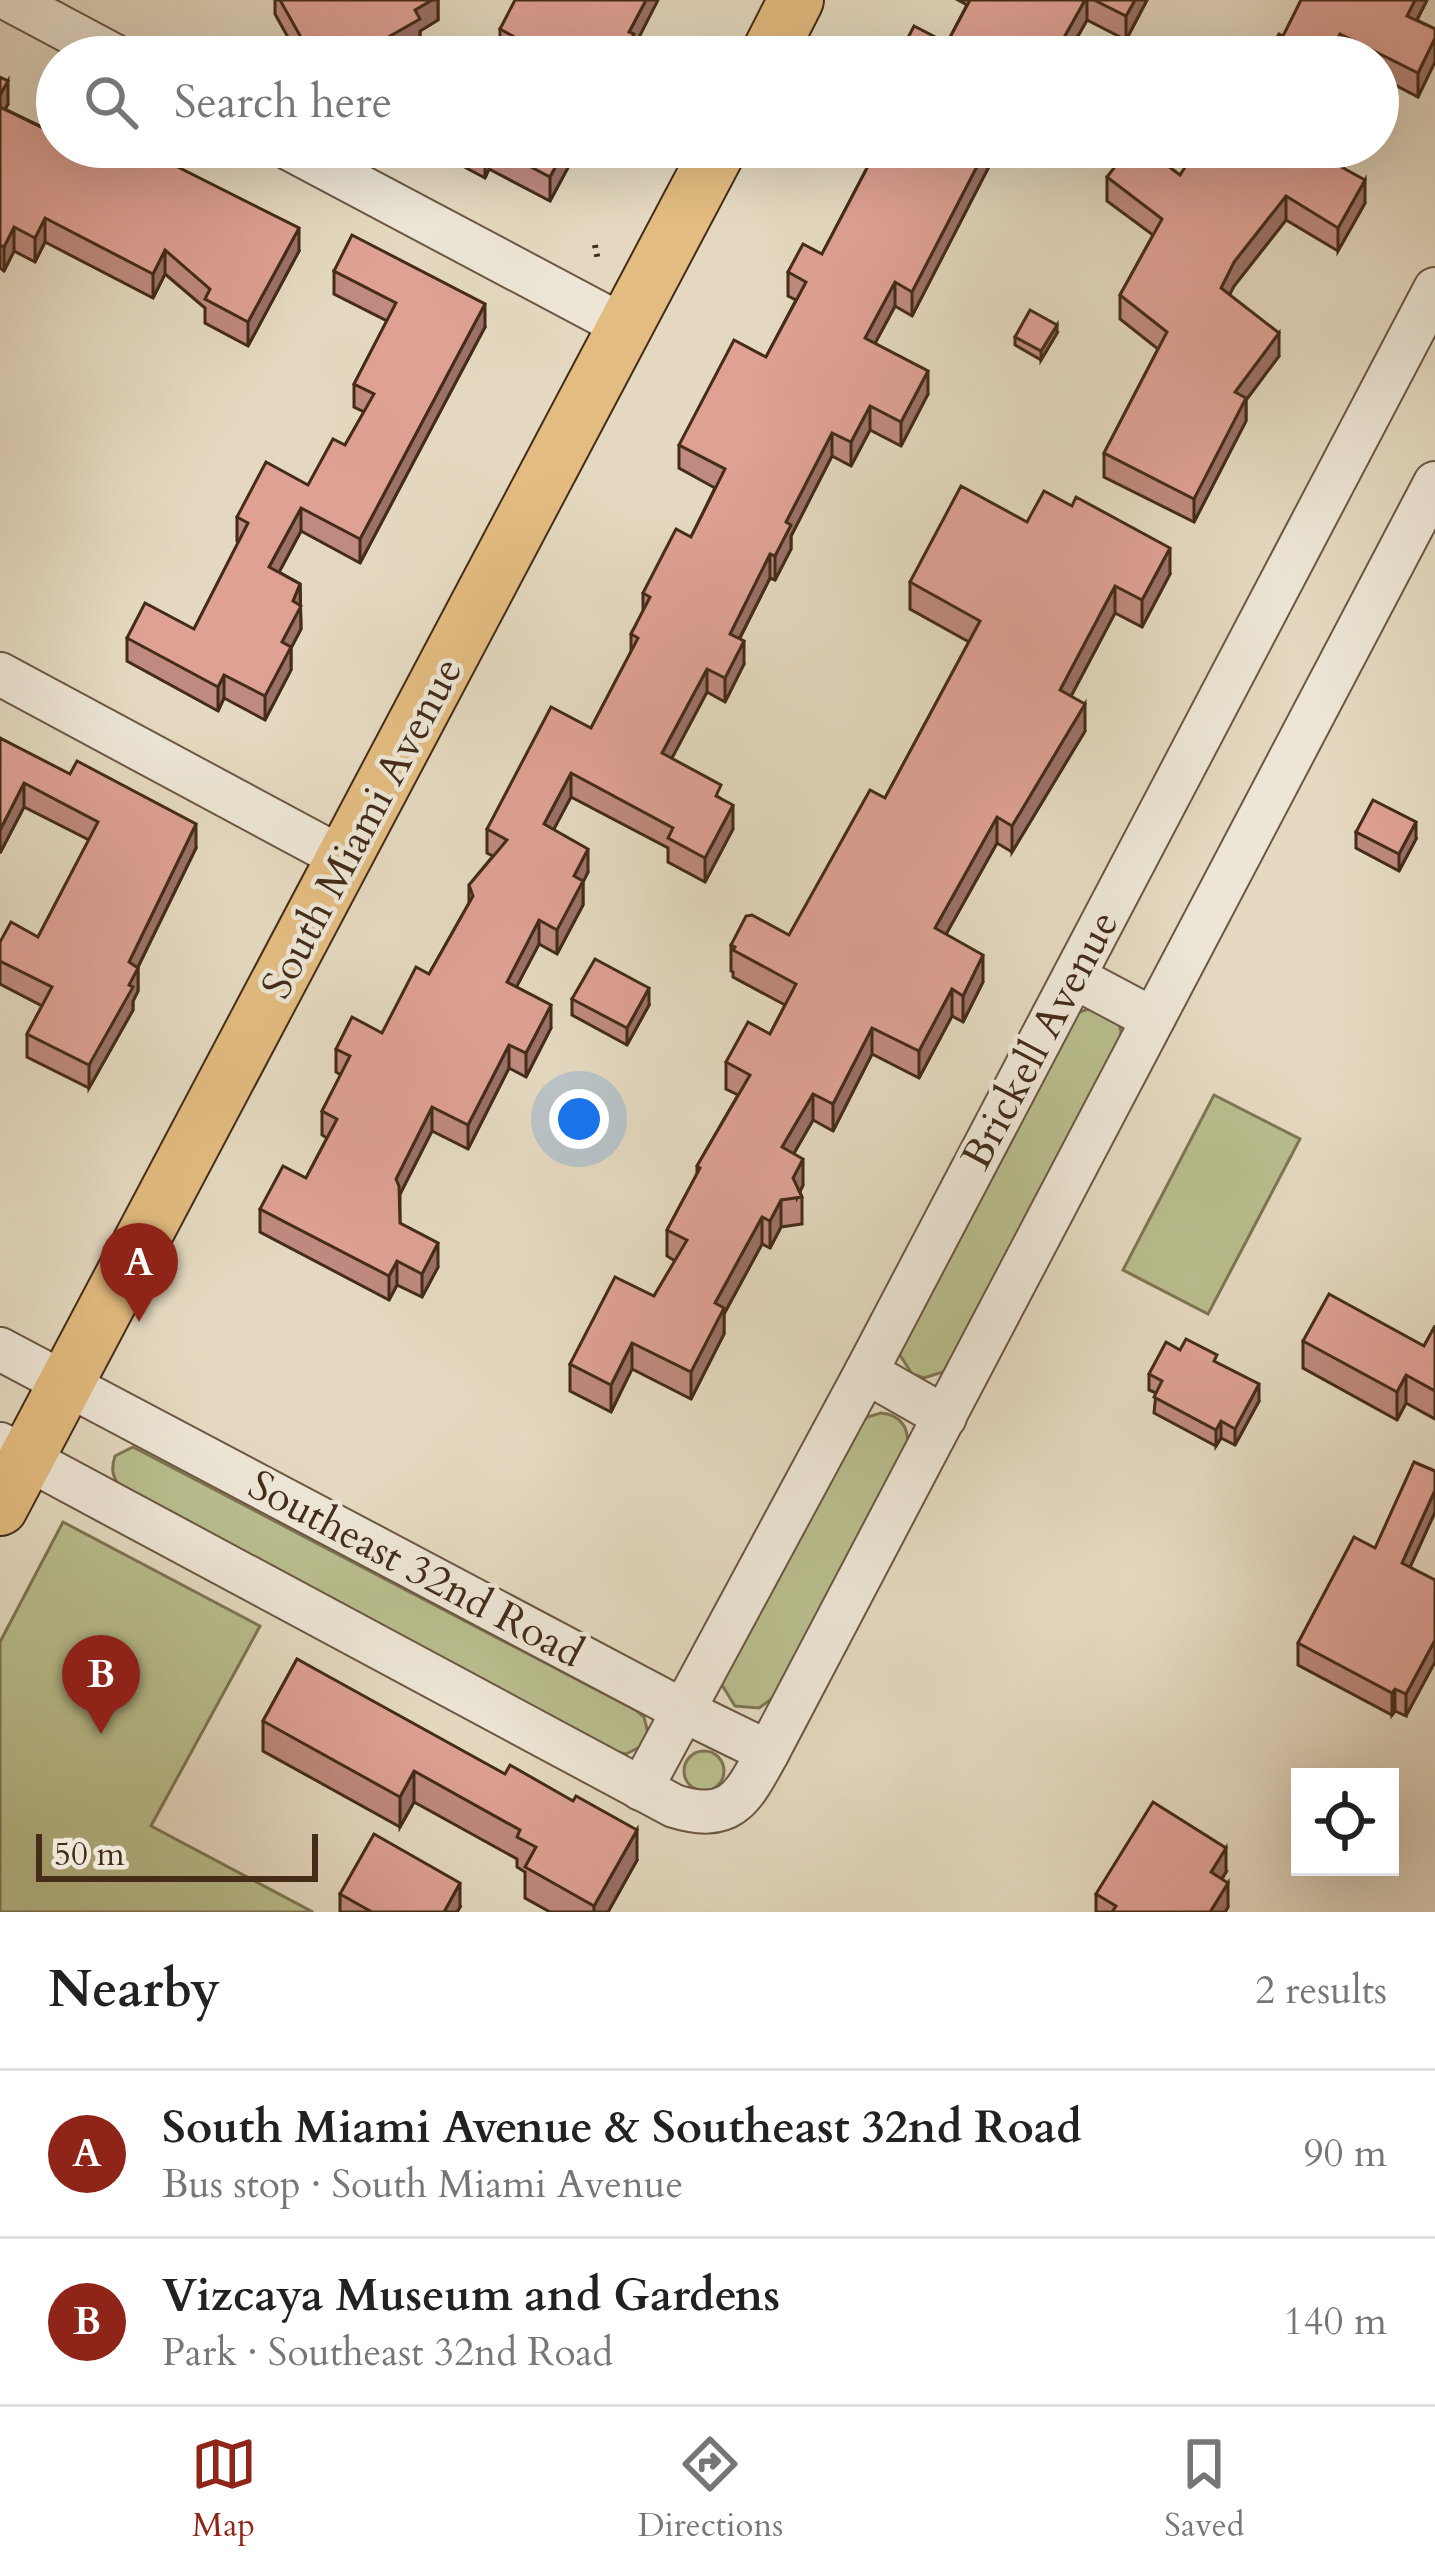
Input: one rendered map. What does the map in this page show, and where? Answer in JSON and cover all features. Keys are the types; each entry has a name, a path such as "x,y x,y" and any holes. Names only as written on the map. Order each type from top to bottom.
{"main road":[{"path":"777,36 796,0"},
{"name":"South Miami Avenue","path":"0,1508 13,1451 66,1383 709,168"}],"street":[{"path":"10,0 78,36"},
{"path":"326,168 627,328"},
{"name":"Brickell Avenue","path":"641,1789 866,1372 1435,289"},
{"path":"768,1751 1435,483"},
{"path":"0,674 346,860"},
{"path":"1074,977 1154,1018"},
{"name":"Southeast 32nd Road","path":"0,1349 768,1751 734,1804 717,1813 697,1813 641,1789 13,1451"},
{"path":"866,1372 945,1417"}],"path":[{"path":"595,245 598,261"}],"green space":[{"path":"1094,1007 1117,1019 1120,1045 946,1371 924,1378 912,1374 898,1352 1069,1022"},
{"path":"1214,1095 1300,1139 1208,1314 1123,1270"},
{"path":"881,1413 903,1425 907,1451 778,1694 759,1708 735,1706 722,1685 725,1672 857,1428 867,1417"},
{"path":"133,1447 637,1711 648,1733 642,1746 626,1754 616,1752 120,1487 113,1472 115,1456"},
{"path":"63,1522 260,1626 151,1826 313,1912 0,1912 0,1642"},
{"path":"704,1751 718,1757 724,1771 718,1785 704,1791 690,1785 684,1771 690,1757"}],"building":[{"path":"280,0 432,0 415,10 420,19 390,36 300,36"},
{"path":"515,0 646,0 629,32 633,36 513,36 500,29"},
{"path":"970,0 1085,0 1065,36 951,36"},
{"path":"1094,0 1135,0 1126,16"},
{"path":"1301,0 1415,0 1407,16 1435,29 1418,73 1399,64 1399,36 1283,36"},
{"path":"914,26 933,36 909,36"},
{"path":"0,107 36,125 36,168 180,168 299,228 248,322 205,299 210,289 165,250 153,274 45,218 35,238 14,227 4,247 0,245"},
{"path":"533,168 555,168 550,177"},
{"path":"867,168 976,168 912,292 895,282 865,338 928,371 901,422 870,406 851,442 832,433 786,522 791,525 775,556 770,554 730,634 744,641 725,678 707,669 662,753 721,785 716,796 733,805 705,858 668,838 673,828 571,773 544,824 588,849 574,876 583,881 557,930 539,920 507,982 551,1005 526,1053 509,1045 468,1125 432,1107 396,1179 400,1223 438,1243 422,1274 397,1261 389,1276 260,1209 283,1166 306,1178 337,1119 322,1111 350,1056 336,1049 352,1017 382,1033 416,967 429,974 473,896 469,885 507,840 487,829 551,707 591,728 638,638 631,634 650,597 643,593 676,529 691,537 725,469 679,445 734,340 766,357 806,282 788,272 803,244 822,254"},
{"path":"1114,168 1171,168 1180,175 1184,168 1343,168 1365,180 1338,228 1286,196 1234,262 1221,288 1279,333 1235,392 1246,398 1194,499 1104,453 1167,332 1120,295 1162,219 1107,177"},
{"path":"352,235 485,304 360,539 301,508 269,567 300,584 293,601 301,606 282,642 291,647 265,696 224,675 218,687 127,638 145,603 194,629 248,523 237,517 266,462 308,485 333,439 345,445 374,394 354,384 396,303 334,271"},
{"path":"1030,310 1057,325 1041,351 1015,337"},
{"path":"961,486 1027,522 1044,491 1072,506 1076,497 1170,548 1142,600 1115,586 1060,690 1085,704 1012,826 997,817 935,928 983,955 963,996 952,989 919,1051 872,1028 833,1104 813,1094 782,1147 803,1159 793,1178 802,1197 781,1200 770,1221 762,1217 715,1303 724,1308 691,1372 632,1343 611,1385 570,1364 615,1277 654,1296 687,1240 667,1230 697,1166 750,1075 726,1062 748,1022 770,1034 796,984 731,945 746,916 789,935 870,790 885,798 980,621 910,582"},
{"path":"0,738 70,774 77,761 196,824 129,962 138,968 129,985 133,987 89,1065 27,1034 52,987 0,961 0,942 11,922 38,937 98,822 24,783 0,830"},
{"path":"1373,800 1416,822 1399,854 1356,832"},
{"path":"595,959 649,988 627,1028 572,999"},
{"path":"1329,1294 1424,1346 1435,1326 1435,1391 1406,1375 1397,1392 1303,1341"},
{"path":"1186,1339 1217,1355 1214,1361 1259,1384 1235,1429 1221,1421 1216,1430 1154,1397 1162,1381 1149,1374 1166,1342 1180,1350"},
{"path":"1414,1462 1435,1471 1435,1490 1402,1563 1435,1580 1435,1640 1406,1694 1395,1689 1392,1693 1298,1643 1354,1537 1375,1548"},
{"path":"297,1659 505,1774 510,1765 637,1830 594,1906 525,1867 536,1847 517,1837 520,1830 414,1771 400,1797 263,1721"},
{"path":"1153,1802 1226,1848 1211,1872 1228,1883 1210,1912 1112,1912 1116,1906 1096,1894"},
{"path":"374,1834 460,1883 444,1912 372,1912 340,1894"}],"place":[{"name":"South Miami Avenue & Southeast 32nd Road","path":"139,1322"},
{"name":"Vizcaya Museum and Gardens","path":"101,1734"}]}
